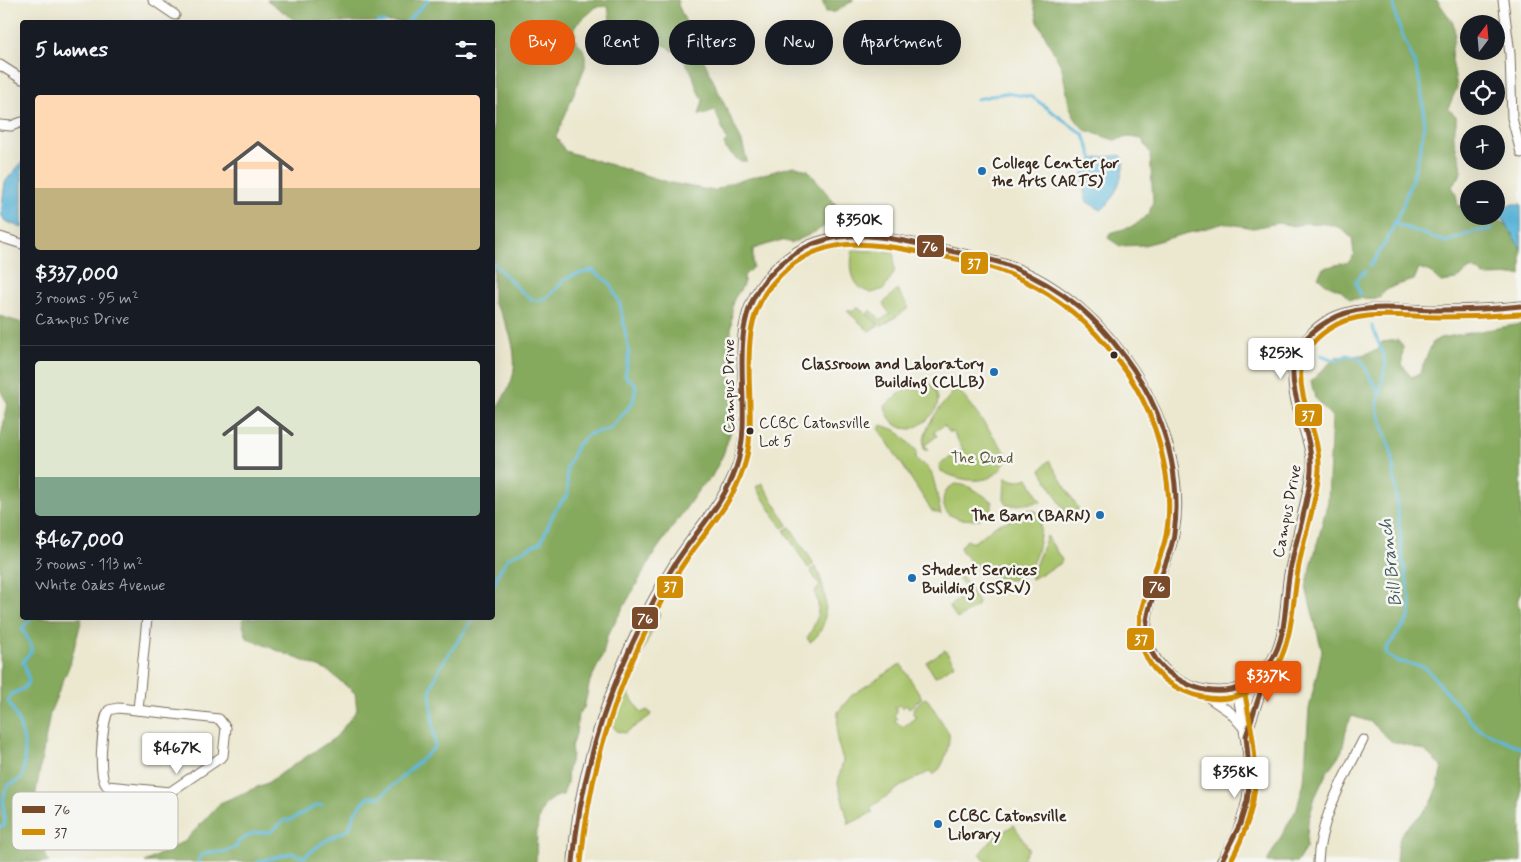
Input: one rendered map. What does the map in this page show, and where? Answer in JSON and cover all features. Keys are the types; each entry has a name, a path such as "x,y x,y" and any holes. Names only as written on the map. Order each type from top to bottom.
{"street":[{"path":"153,0 175,15"},
{"path":"1503,0 1510,54 1512,118 1521,152"},
{"path":"1510,54 1521,53"},
{"path":"0,64 20,79"},
{"path":"0,125 11,126 20,123"},
{"name":"Campus Drive","path":"573,862 578,816 590,766 622,666 655,595 691,538 721,497 737,466 743,434 740,354 746,317 759,290 778,265 794,252 821,241 848,235 884,237 1007,265 1038,277 1065,294 1115,344 1142,386 1157,415 1173,460 1178,497 1174,539 1148,610 1148,638 1153,654 1166,672 1190,686 1205,689 1238,690 1255,680 1270,663 1278,647 1288,580 1312,466 1311,449 1294,392 1292,378 1294,364 1304,342 1321,324 1332,317 1356,310 1456,310 1521,306"},
{"path":"0,237 20,243"},
{"path":"138,710 147,620"},
{"path":"1245,732 1270,663"},
{"path":"1190,686 1221,705 1245,732"},
{"path":"1221,862 1240,824 1247,800 1250,778 1238,690"},
{"path":"112,709 138,710 219,719 226,728 224,756 170,792 107,786 103,783 100,774 105,716 112,709"},
{"path":"1318,862 1324,828 1334,800 1363,740"}],"green space":[{"path":"267,0 678,0 678,5 685,20 669,20 669,48 659,42 659,20 610,20 608,6 596,7 575,26 575,20 510,20 510,65 575,65 575,40 584,52 585,67 556,137 565,151 671,183 714,191 728,184 793,166 808,170 841,211 825,226 791,243 782,240 753,249 753,267 744,276 742,288 732,305 730,434 723,455 711,478 700,488 655,552 607,636 603,655 590,681 584,708 578,714 576,734 571,746 572,755 568,768 567,783 563,795 553,798 546,804 538,821 536,862 145,862 167,850 178,850 178,844 186,840 220,803 267,783 336,737 357,710 355,693 328,671 247,638 242,620 495,620 495,410 504,397 512,379 514,360 508,329 495,305 495,20 294,20"},
{"path":"822,0 854,0 835,12 826,12"},
{"path":"1033,0 1437,0 1453,23 1455,33 1451,54 1457,87 1448,109 1456,116 1454,140 1460,160 1461,172 1452,186 1458,206 1460,206 1460,225 1505,224 1521,235 1521,275 1484,276 1477,270 1470,269 1456,280 1441,282 1430,272 1419,268 1414,280 1390,288 1379,298 1350,299 1340,290 1326,284 1318,277 1323,268 1349,262 1354,254 1352,238 1339,227 1327,224 1306,223 1294,226 1278,223 1253,228 1225,223 1144,245 1120,246 1108,238 1110,233 1134,226 1149,214 1153,201 1150,153 1142,139 1129,137 1114,140 1085,130 1076,120 1069,105 1062,68 1038,22"},
{"path":"687,65 706,65 742,142 747,161 739,161 726,149 724,144 727,140 715,110 699,115 703,100 698,93 691,71"},
{"path":"853,250 894,252 894,273 884,289 872,293 865,291 856,282 851,263"},
{"path":"897,289 909,308 882,326 867,313 871,310 881,320 890,314 883,304"},
{"path":"858,307 879,325 869,331 847,311 854,311"},
{"path":"0,316 20,322 20,620 81,620 70,664 50,713 36,792 12,792 12,850 43,850 49,862 0,862 0,440 8,404 0,390"},
{"path":"1521,324 1521,592 1518,605 1521,610 1521,862 1396,862 1397,849 1402,833 1432,801 1442,767 1424,750 1391,741 1371,722 1352,716 1347,726 1342,751 1327,772 1315,797 1308,822 1306,848 1297,862 1267,862 1297,808 1304,782 1309,709 1322,651 1306,587 1328,501 1332,417 1315,398 1311,381 1336,357 1362,355 1378,350 1382,342 1398,340 1403,347 1402,364 1411,377 1419,374 1433,342 1440,338"},
{"name":"The Quad","path":"926,380 937,394 938,401 932,415 911,429 906,429 894,423 888,416 885,406 907,387"},
{"name":"The Quad","path":"959,390 1009,457 997,473 991,477 969,480 954,477 941,471 939,465 963,449 953,432 949,432 944,425 934,432 937,436 925,445 928,450 924,450 925,434 933,418 954,391"},
{"name":"The Quad","path":"881,425 896,430 917,451 917,460 928,468 933,477 941,514 932,511 879,429"},
{"path":"1049,460 1078,508 1075,517 1067,515 1041,470"},
{"name":"The Quad","path":"1005,478 1017,481 1028,478 1041,502 1007,506 1004,499"},
{"path":"762,483 788,525 782,528 756,487"},
{"name":"The Quad","path":"955,484 960,484 980,493 992,502 992,509 978,520 959,519 948,514 943,501 945,493"},
{"path":"1033,510 1039,513 1040,539 1032,564 1021,578 1004,579 986,573 971,562 960,548 967,540 973,543 996,525 1018,518 1017,514 1019,511"},
{"path":"790,527 814,564 808,568 784,530"},
{"path":"1047,536 1062,560 1060,564 1032,579 1031,576"},
{"path":"815,567 823,585 826,606 822,627 817,636 810,642 807,638 816,622 818,610 817,598 814,592 820,586 810,570"},
{"path":"959,570 978,602 976,607 957,619 949,606 968,593 955,573"},
{"path":"658,610 660,614 631,677 633,683 626,690 641,713 647,710 651,713 650,716 625,733 617,731 612,725 620,695 631,666"},
{"path":"945,650 955,664 935,677 926,662"},
{"path":"901,664 922,698 909,708 906,705 902,708 899,705 895,708 897,712 894,715 897,719 894,720 903,727 916,717 912,712 913,708 925,698 928,700 949,733 946,756 940,768 933,775 931,771 904,784 870,808 873,812 849,824 838,783 843,760 837,740 838,712 852,695"},
{"path":"1014,825 1029,849 1023,858 1029,862 986,862 980,853 993,838"}],"water":[{"path":"1122,156 1123,162 1121,177 1110,201 1101,210 1087,202 1083,184 1083,172 1085,166 1094,159"},
{"path":"20,164 20,227 5,221 1,214 5,182"},
{"path":"1521,204 1521,249 1505,222 1506,206"}],"waterway":[{"path":"409,20 428,0"},
{"name":"Bill Branch","path":"1370,266 1380,252 1399,215 1414,173 1423,133 1424,116 1420,83 1415,64 1397,22 1394,6 1395,0"},
{"path":"977,99 1005,93 1032,97 1084,135 1093,159"},
{"path":"1393,223 1446,242 1473,232 1492,229"},
{"path":"495,265 521,292 537,300 547,297 569,277 592,270 610,283 620,304 629,353 625,376 636,385 633,402 610,429 589,434 577,445 567,468 568,494 554,512 541,542 508,558 495,583"},
{"name":"Bill Branch","path":"1360,294 1355,281 1365,271"},
{"name":"Bill Branch","path":"1372,326 1386,362 1377,407 1392,455 1402,554 1411,604 1409,618 1386,649 1386,654 1396,661 1425,667 1477,728 1521,748"},
{"path":"1321,355 1336,361 1347,355 1360,358 1379,393"},
{"path":"0,827 5,825 4,793 9,785 18,781 23,776 25,755 23,737 18,720 8,701 11,694 23,689 29,681 23,661 31,652 32,647 22,628 30,620"},
{"path":"258,862 291,853 304,857 325,841 349,829 355,812 368,797 380,797 435,747 430,691 440,667 473,620"},
{"path":"198,862 200,856 208,852 223,852 236,847 239,841 254,833 270,832 285,820 291,820 315,806 322,805"}],"transit line":[{"name":"76","path":"573,862 584,786 605,712 618,676 634,640 670,572 715,509 736,468 741,445 743,420 742,346 745,322 753,300 772,272 800,250 825,240 840,237 871,236 902,240 992,260 1016,269 1053,288 1078,306 1102,329 1124,355 1142,383 1157,413 1171,457 1176,519 1170,552 1150,608 1147,625 1148,643 1156,659 1172,675 1200,689 1215,691 1231,690 1254,680 1271,661 1283,629 1290,571 1310,483 1310,450 1295,391 1293,372 1296,354 1307,337 1328,321 1354,311 1382,308 1459,310 1521,306"},
{"name":"37","path":"581,862 592,786 612,712 626,677 658,607 685,561 722,511 743,470 748,447 750,423 749,349 752,325 760,303 773,283 788,268 804,257 821,250 856,244 894,247 982,265 1004,272 1032,285 1059,302 1084,322 1126,371 1142,399 1155,429 1167,479 1169,510 1167,530 1161,555 1144,598 1139,628 1141,643 1147,658 1162,677 1184,691 1209,698 1222,699 1234,697 1255,689 1270,676 1280,660 1287,641 1300,560 1314,504 1319,470 1318,451 1303,395 1301,377 1303,360 1312,344 1329,329 1341,322 1354,318 1382,315 1449,317 1521,314"},
{"name":"76","path":"1221,862 1240,824 1247,801 1250,778 1246,736 1270,663"},
{"name":"37","path":"1230,862 1241,839 1254,797 1255,757 1244,689"}],"place":[{"name":"College Center for the Arts (ARTS)","path":"982,171"},
{"name":"Classroom and Laboratory Building (CLLB)","path":"994,372"},
{"name":"CCBC Catonsville Lot 5","path":"750,431"},
{"name":"The Barn (BARN)","path":"1100,515"},
{"name":"Student Services Building (SSRV)","path":"912,578"},
{"name":"CCBC Catonsville Library","path":"938,824"}]}
